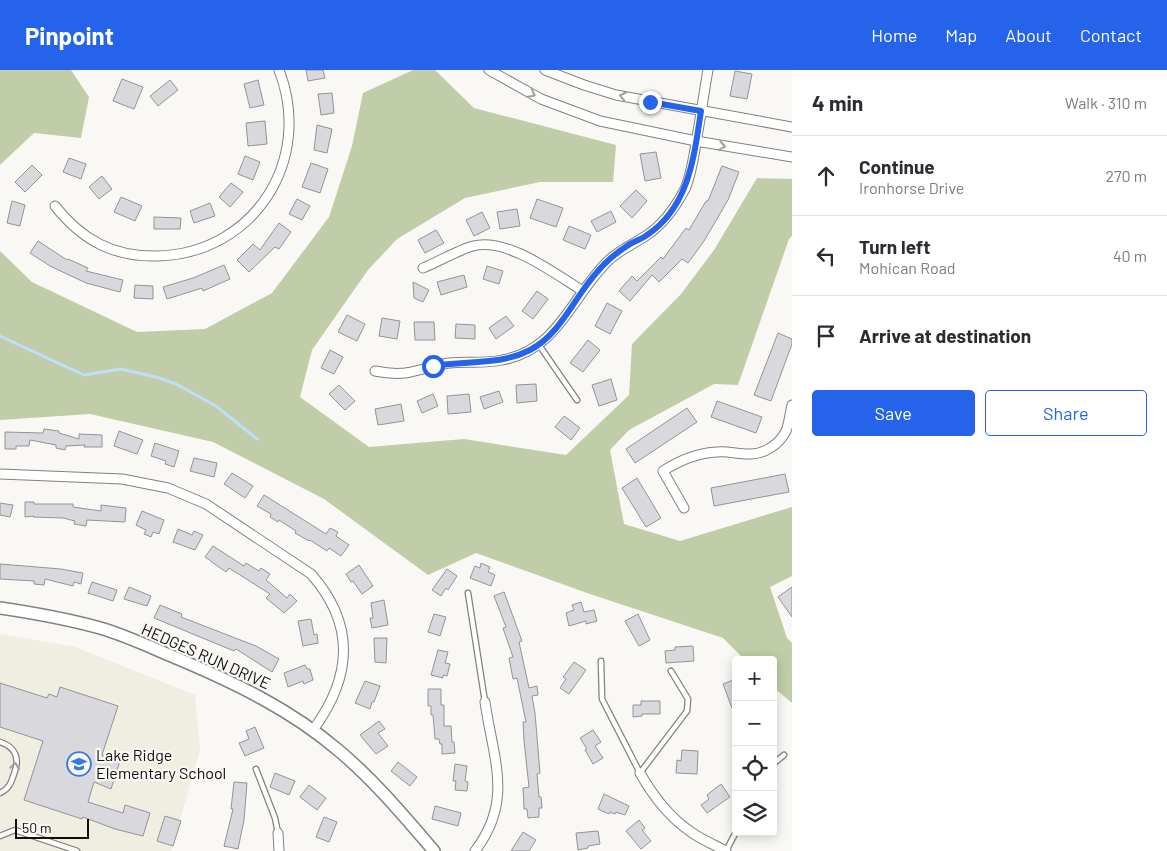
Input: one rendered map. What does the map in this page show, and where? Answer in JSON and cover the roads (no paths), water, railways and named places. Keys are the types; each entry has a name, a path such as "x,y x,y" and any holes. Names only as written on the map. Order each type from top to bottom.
{"street":[{"path":"55,206 74,228 87,238 102,246 130,255 157,256 182,254 208,246 230,235 257,212 268,198 281,172 288,137 289,116 287,98 279,70"},
{"path":"490,70 540,99 600,121 696,141 792,157"},
{"path":"545,70 616,95 792,126"},
{"path":"375,372 388,374 405,373 448,363 485,363 504,360 516,357 548,338 565,318 599,270 615,255 647,235 671,212 686,186 692,167 708,70"},
{"path":"423,268 474,246 492,245 513,251 529,259 583,291"},
{"path":"684,508 664,471 679,461 701,454 733,452 749,454 766,451 780,440 786,431 792,405"},
{"path":"0,474 122,479 168,488 206,504 311,574 322,586 335,608 344,645 343,667 338,685 331,702 312,730"},
{"name":"HEDGES RUN DRIVE","path":"0,608 65,619 102,628 221,677 256,695 312,730 356,766 434,851"},
{"path":"475,851 491,826 498,800 499,783 484,702"},
{"path":"640,773 661,804 674,818 692,833 726,851"},
{"path":"278,832 279,851"}],"lane":[{"path":"539,345 577,400"},
{"path":"468,594 484,702"},
{"path":"601,661 602,699 640,773 687,711 689,705 688,699 671,671"},
{"path":"0,742 7,744 14,751 17,766 10,786 0,793"},
{"path":"777,761 784,755"},
{"path":"256,769 275,818 278,832"},
{"path":"0,836 15,830 77,851"},
{"path":"726,851 734,836"}],"waterway":[{"path":"0,336 84,375 121,369 176,384 216,406 257,439"}],"place":[{"name":"Lake Ridge Elementary School","path":"79,764"}]}
